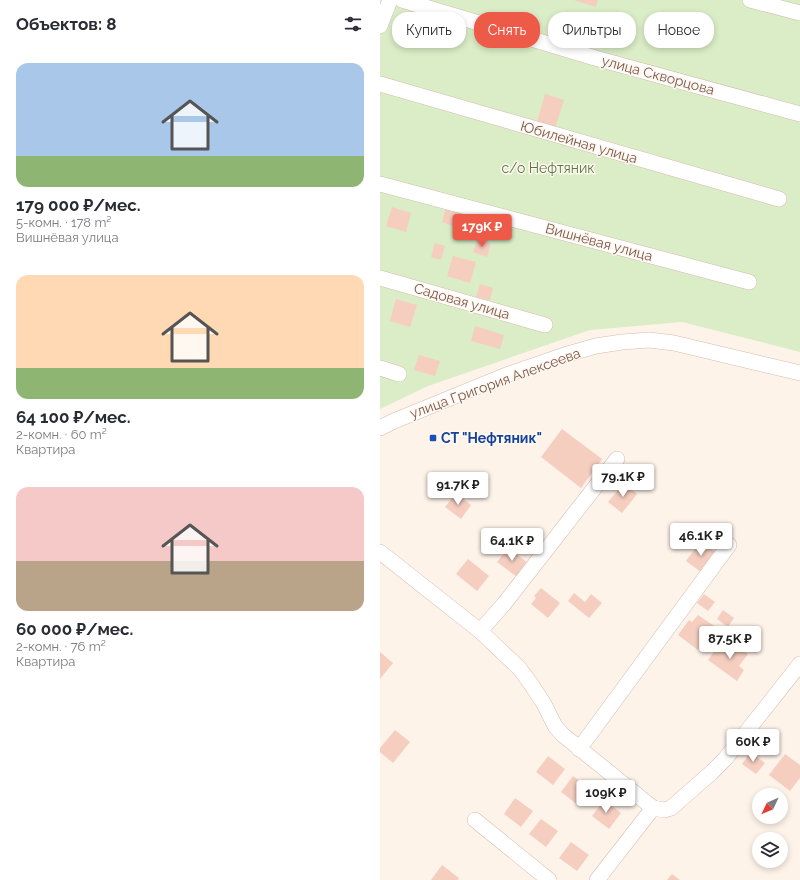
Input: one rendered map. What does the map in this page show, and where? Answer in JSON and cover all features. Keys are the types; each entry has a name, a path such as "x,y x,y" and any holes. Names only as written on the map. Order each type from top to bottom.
{"street":[{"path":"380,26 390,0"},
{"name":"улица Скворцова","path":"402,0 595,58 800,114"},
{"path":"750,0 800,13"},
{"name":"Юбилейная улица","path":"380,84 779,199"},
{"name":"Вишнёвая улица","path":"380,184 749,282"},
{"name":"Садовая улица","path":"380,278 544,325"},
{"name":"улица Григория Алексеева","path":"380,428 509,374 564,355 596,346 622,342 649,340 674,343 800,373"},
{"path":"380,368 399,374"},
{"path":"480,631 504,604 617,460"},
{"path":"579,749 728,545"},
{"path":"380,552 480,631 519,668 544,704 555,726 563,735 653,808 664,810 670,808 712,772 725,759 800,664"},
{"path":"597,880 653,808"},
{"path":"475,820 549,880"}],"green space":[{"name":"с/о Нефтяник","path":"380,0 800,0 800,352 682,322 590,330 428,386 380,409"}],"building":[{"path":"574,0 598,0 596,7"},
{"path":"545,94 564,100 555,128 537,122"},
{"path":"392,207 411,213 406,232 386,226"},
{"path":"446,207 461,211 456,227 442,222"},
{"path":"478,239 491,243 487,257 473,252"},
{"path":"435,243 445,246 441,260 431,257"},
{"path":"453,256 476,262 470,283 447,276"},
{"path":"480,284 493,288 490,300 476,297"},
{"path":"396,299 417,305 410,327 390,321"},
{"path":"475,326 504,335 500,349 471,341"},
{"path":"419,355 440,361 435,376 414,370"},
{"path":"562,429 602,459 581,488 541,457"},
{"path":"624,483 637,494 622,513 608,502"},
{"path":"456,493 471,505 461,519 445,507"},
{"path":"701,541 715,552 701,572 686,561"},
{"path":"508,548 528,563 517,577 497,562"},
{"path":"468,559 489,576 477,591 456,574"},
{"path":"541,588 560,603 548,618 531,604 536,598 534,596"},
{"path":"574,593 585,602 591,594 602,603 589,618 568,601"},
{"path":"704,594 715,602 708,611 697,603"},
{"path":"723,610 734,618 728,627 717,619"},
{"path":"698,615 720,630 714,639 709,635 698,650 678,635 689,620 692,622"},
{"path":"729,640 748,654 739,666 744,670 737,681 708,660 716,649 721,652"},
{"path":"380,652 393,663 380,679"},
{"path":"395,730 410,742 393,763 380,752 380,748"},
{"path":"751,752 765,763 756,774 742,764"},
{"path":"785,754 800,765 800,778 790,791 769,775"},
{"path":"548,756 565,769 553,785 536,772"},
{"path":"573,776 590,789 578,805 561,792"},
{"path":"515,798 533,811 521,827 504,814"},
{"path":"604,800 621,813 609,829 592,816"},
{"path":"541,819 558,831 546,847 529,834"},
{"path":"571,842 589,855 577,871 559,858"},
{"path":"442,865 459,878 458,880 431,880"},
{"path":"672,874 680,880 667,880"}],"place":[{"name":"СТ \"Нефтяник\"","path":"433,438"}]}
